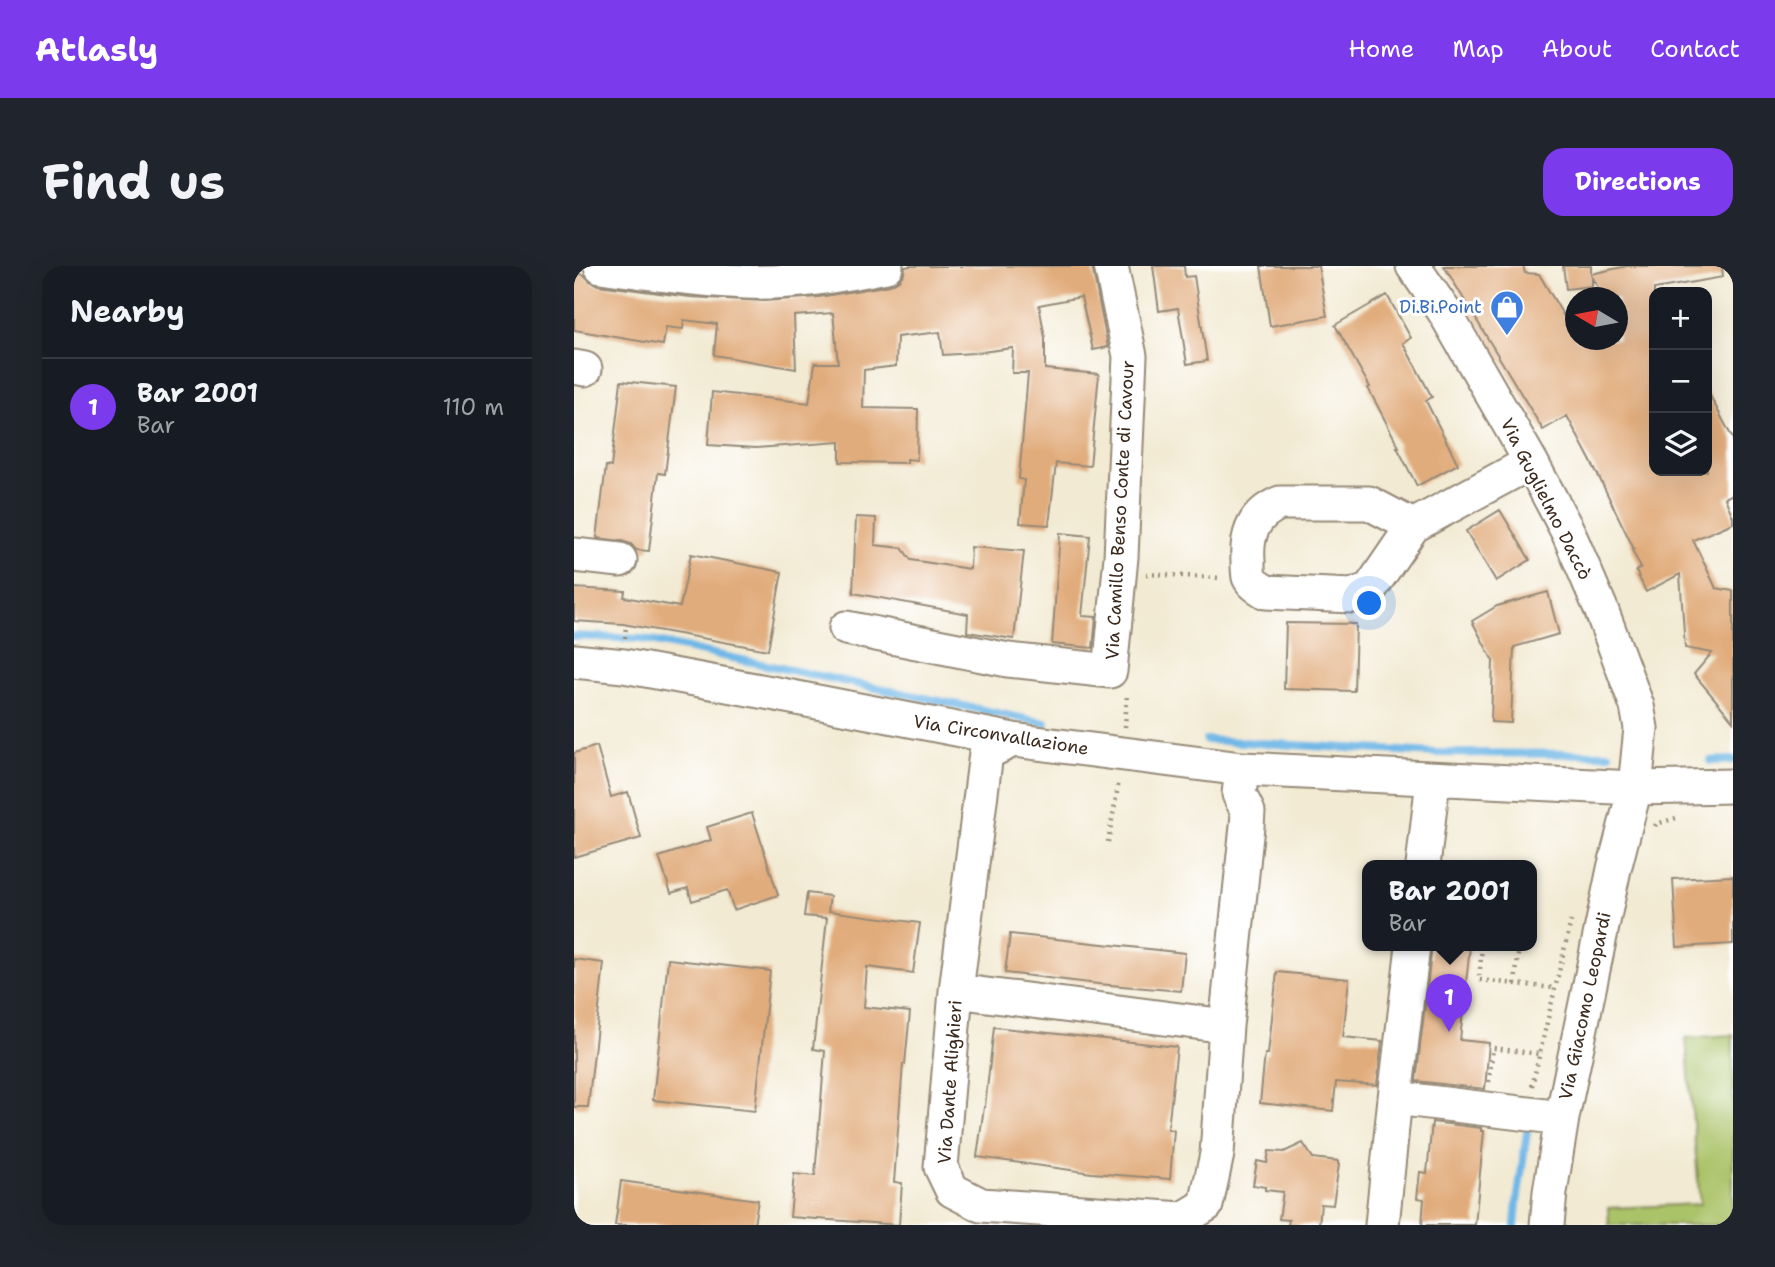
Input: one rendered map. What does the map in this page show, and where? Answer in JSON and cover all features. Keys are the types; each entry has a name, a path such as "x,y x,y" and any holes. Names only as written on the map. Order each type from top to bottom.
{"street":[{"path":"601,266 747,282 810,280 886,266"},
{"name":"Via Camillo Benso Conte di Cavour","path":"846,628 1008,660 1110,671 1121,557 1130,356 1111,266"},
{"name":"Via Guglielmo Daccò","path":"1413,266 1444,311 1531,462 1573,545 1601,609 1637,706 1642,728 1635,789"},
{"path":"1413,526 1369,503 1280,503 1267,509 1250,532 1247,554 1249,576 1254,584 1266,592 1352,596 1370,589 1413,526 1531,462"},
{"path":"574,555 620,561"},
{"name":"Via Circonvallazione","path":"574,661 624,666 1013,740 1242,769 1635,789 1733,786"},
{"name":"Via Dante Alighieri","path":"1013,740 986,753 956,992 941,1167 952,1190 981,1205 1183,1219 1206,1205 1217,1154 1226,1026 1248,812 1239,794 1242,769"},
{"path":"1424,860 1431,779"},
{"name":"Via Giacomo Leopardi","path":"1547,1225 1547,1116 1635,789"},
{"path":"1382,1225 1412,951"},
{"name":"Via Dante Alighieri","path":"956,992 1226,1026"},
{"path":"1395,1098 1547,1116"}],"path":[{"path":"1121,557 1137,573 1231,579 1249,576"},
{"path":"1623,837 1646,840 1656,824 1680,817"},
{"path":"1482,951 1479,980 1554,988"},
{"path":"1515,984 1518,951"},
{"path":"1546,1022 1528,1105 1547,1116"},
{"path":"1485,1108 1493,1048 1539,1054"}],"green space":[{"path":"1733,1035 1733,1225 1609,1225 1608,1208 1700,1204 1686,1038"}],"building":[{"path":"1092,266 1108,347 1093,350 1081,297 1039,305 1045,338 1045,369 1099,374 1090,466 1056,463 1049,525 1020,523 1024,480 1019,479 1028,373 1012,373 1013,348 943,355 940,332 897,337 896,366 864,370 863,408 918,409 917,460 907,459 907,463 840,462 840,442 756,448 708,445 712,392 809,403 815,363 838,363 833,313 794,316 796,369 714,355 717,324 684,320 683,329 666,327 663,345 574,330 574,273 584,275 598,285 690,297 764,301 819,297 890,285 899,280 905,267"},
{"path":"1153,266 1184,266 1185,277 1194,276 1207,361 1187,364 1178,308 1159,311"},
{"path":"1261,266 1318,266 1327,316 1270,326"},
{"path":"1444,266 1523,266 1525,273 1539,274 1565,318 1565,350 1628,350 1628,287 1598,287 1592,278 1592,286 1566,287 1563,266 1591,266 1591,274 1627,266 1722,266 1723,277 1666,287 1649,287 1649,476 1712,476 1712,399 1733,439 1733,494 1725,498 1733,523 1693,540 1716,588 1733,591 1733,721 1694,674 1712,653 1685,648 1680,574 1646,592 1636,571 1641,568 1632,550 1634,549 1567,416 1543,430"},
{"path":"1387,295 1411,338 1403,343 1432,397 1426,401 1458,464 1417,486 1368,388 1370,387 1335,325"},
{"path":"621,381 676,387 665,474 658,473 649,551 636,550 631,544 622,541 597,538 606,466 611,467"},
{"path":"1500,510 1530,560 1496,581 1466,531"},
{"path":"856,517 876,518 875,545 902,548 911,560 970,569 971,547 1024,551 1014,639 967,632 968,614 853,593"},
{"path":"1060,533 1090,536 1082,616 1096,617 1093,648 1052,644"},
{"path":"691,554 782,572 768,650 623,624 574,621 574,588 625,591 624,597 680,607"},
{"path":"1548,592 1559,634 1514,647 1511,723 1491,722 1493,661 1472,621 1497,606"},
{"path":"1286,623 1356,624 1354,691 1284,689"},
{"path":"597,746 611,797 628,792 641,838 574,857 574,753"},
{"path":"752,813 778,895 734,910 727,890 692,901 688,888 671,893 659,857 711,840 707,827"},
{"path":"1733,876 1733,944 1677,947 1673,879"},
{"path":"807,893 830,896 828,911 920,923 913,973 867,967 864,1007 910,1012 894,1182 902,1183 899,1225 790,1217 794,1174 815,1176 825,1051 813,1049 827,918 804,916"},
{"path":"1010,934 1185,953 1181,991 1005,973"},
{"path":"1431,951 1469,951 1460,1040 1489,1043 1485,1089 1416,1081"},
{"path":"574,959 604,963 588,1107 574,1107"},
{"path":"668,959 770,971 755,1111 653,1100"},
{"path":"1277,972 1349,979 1343,1037 1382,1041 1377,1085 1336,1082 1333,1111 1260,1103"},
{"path":"994,1027 1177,1047 1168,1129 1174,1130 1170,1179 1092,1173 977,1157"},
{"path":"1432,1122 1481,1128 1481,1131 1484,1131 1475,1225 1422,1225 1424,1199 1417,1198 1420,1172 1427,1173"},
{"path":"1303,1143 1313,1158 1338,1161 1339,1164 1333,1205 1321,1204 1319,1225 1288,1225 1289,1220 1279,1219 1283,1192 1265,1190 1265,1187 1253,1185 1257,1161 1267,1163 1269,1151 1284,1152"},
{"path":"621,1181 758,1200 754,1225 615,1225"}],"waterway":[{"path":"574,636 641,639 1045,723"},
{"path":"1206,740 1435,753 1609,754"},
{"path":"1711,761 1733,760"},
{"path":"1515,1225 1528,1126"}],"place":[{"name":"Di.Bi.Point","path":"1507,337"},
{"name":"Bar 2001","path":"1449,1032"}]}
